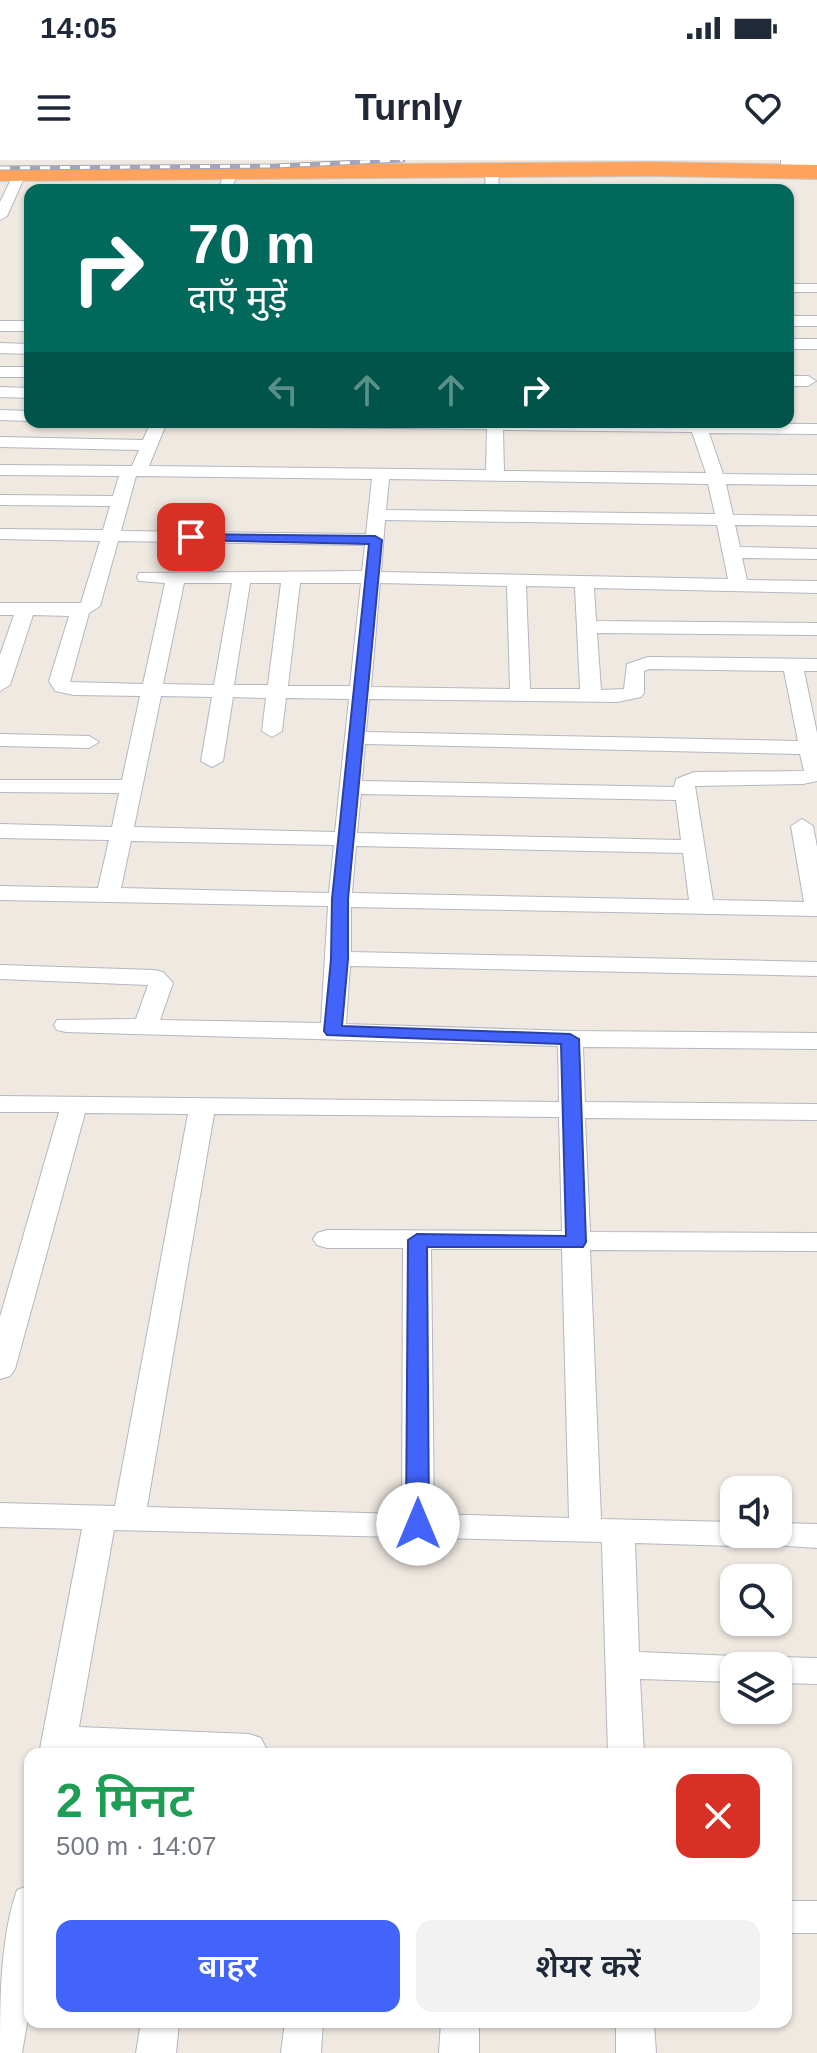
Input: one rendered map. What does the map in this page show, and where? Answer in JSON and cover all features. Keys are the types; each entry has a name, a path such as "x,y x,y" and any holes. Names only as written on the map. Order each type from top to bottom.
{"highway":[{"path":"668,160 782,165 817,174"},
{"path":"10,174 228,181 492,180 817,163"}],"street":[{"path":"0,216 10,174"},
{"path":"794,288 817,288"},
{"path":"794,321 817,321"},
{"path":"0,326 24,326"},
{"path":"794,344 817,344"},
{"path":"0,348 24,349"},
{"path":"0,372 24,372"},
{"path":"794,381 808,381"},
{"path":"0,392 24,393"},
{"path":"0,415 24,416"},
{"path":"0,609 80,610 90,606 121,501 157,428"},
{"path":"495,428 495,476"},
{"path":"699,428 716,479 739,585"},
{"path":"787,428 817,429"},
{"path":"0,442 150,445"},
{"path":"0,470 817,480"},
{"path":"333,1031 340,899 381,474"},
{"path":"0,500 121,501"},
{"path":"378,515 817,521"},
{"path":"0,534 375,540"},
{"path":"732,552 817,554"},
{"path":"146,577 372,577 817,587"},
{"path":"108,895 176,577"},
{"path":"212,761 242,577"},
{"path":"272,731 291,577"},
{"path":"516,580 520,695"},
{"path":"584,582 591,697"},
{"path":"0,685 25,610"},
{"path":"80,610 59,681 62,687 591,697 634,693 634,668 648,663 817,665"},
{"path":"587,627 817,629"},
{"path":"702,907 684,784 694,778 810,777 816,772 793,665"},
{"path":"356,738 811,748"},
{"path":"0,740 89,742"},
{"path":"0,786 131,787"},
{"path":"351,787 686,794"},
{"path":"0,893 817,909 802,826"},
{"path":"0,831 694,847"},
{"path":"339,959 817,969"},
{"path":"0,972 154,977 161,983 145,1028"},
{"path":"66,1025 570,1039 817,1041"},
{"path":"570,1039 576,1242 602,1530 622,1665 626,1748"},
{"path":"0,1104 817,1112"},
{"path":"0,1369 74,1105"},
{"path":"103,1748 58,1747 114,1517 202,1107"},
{"path":"327,1239 817,1242"},
{"path":"417,1240 418,1524"},
{"path":"0,1515 720,1534"},
{"path":"792,1535 817,1536"},
{"path":"622,1665 720,1668"},
{"path":"792,1670 817,1671"},
{"path":"792,1917 817,1917"},
{"path":"2,2053 24,1934"},
{"path":"156,2053 159,2028"},
{"path":"301,2053 303,2028"},
{"path":"459,2053 460,2028"},
{"path":"635,2028 636,2053"}],"railway":[{"path":"0,168 276,166 403,160"}],"route":[{"path":"191,537 375,540 340,899 333,1031 570,1039 576,1242 417,1240 418,1524"}]}
